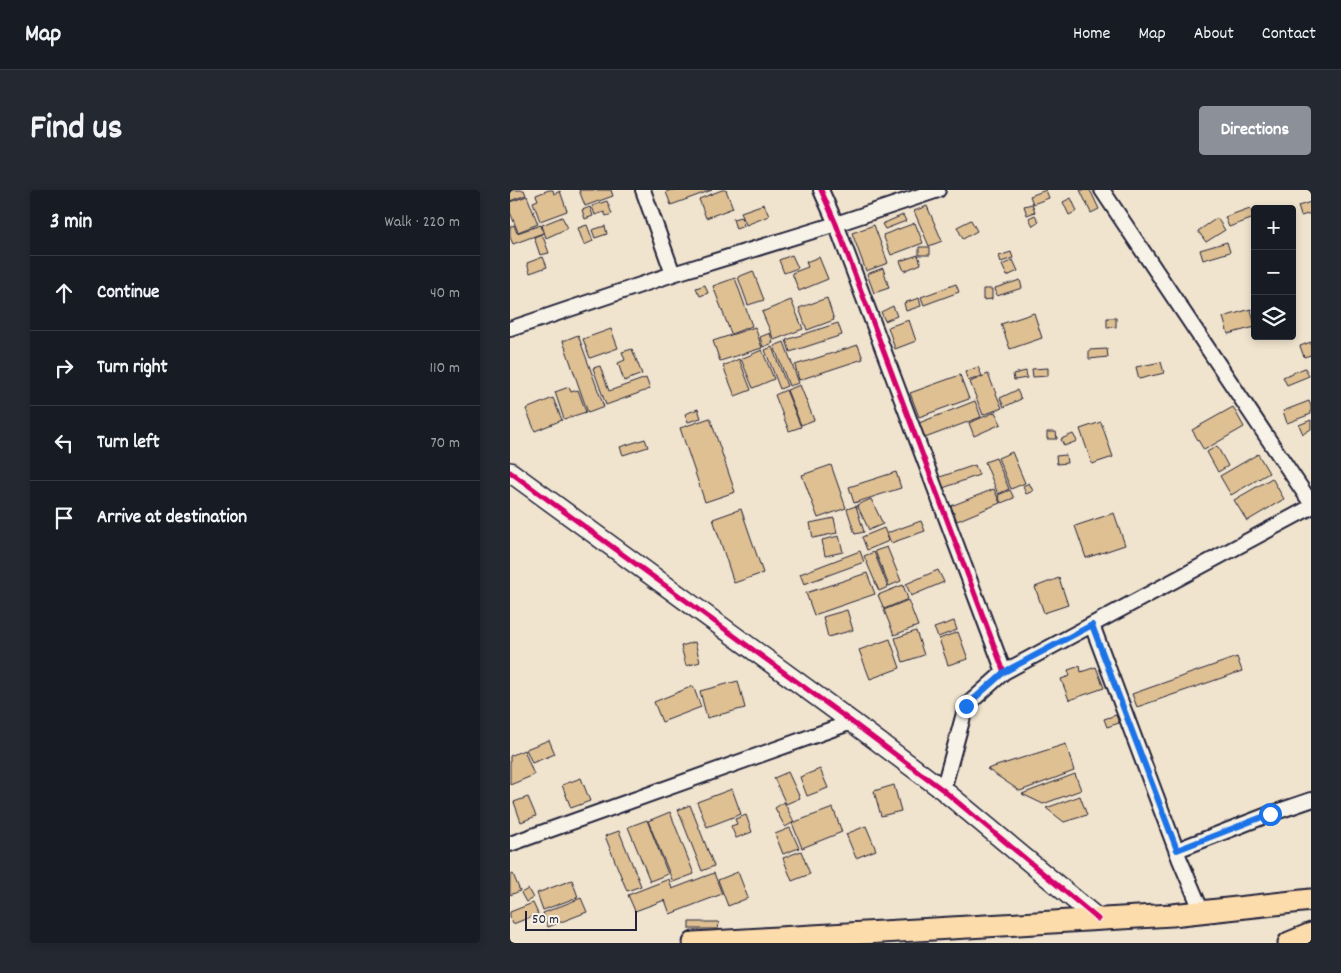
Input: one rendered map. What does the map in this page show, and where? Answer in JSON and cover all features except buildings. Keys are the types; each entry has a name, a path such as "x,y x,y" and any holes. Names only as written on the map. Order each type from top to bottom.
{"main road":[{"path":"694,943 1172,915 1311,900"},
{"path":"1289,943 1311,934"}],"street":[{"path":"643,190 673,274"},
{"path":"821,190 836,224 1004,672"},
{"path":"510,329 673,274 836,224 938,190"},
{"path":"1102,190 1311,503"},
{"path":"510,472 943,790 1098,919"},
{"path":"943,790 966,706 1004,672 1311,507"},
{"path":"1092,625 1202,912"},
{"path":"510,844 852,722"},
{"path":"1177,850 1311,800"}],"cycle path":[{"path":"821,190 836,224 1004,672"},
{"path":"510,472 943,790 1098,919"}],"route":[{"path":"966,706 1004,672 1092,625 1177,850 1270,814"}]}
